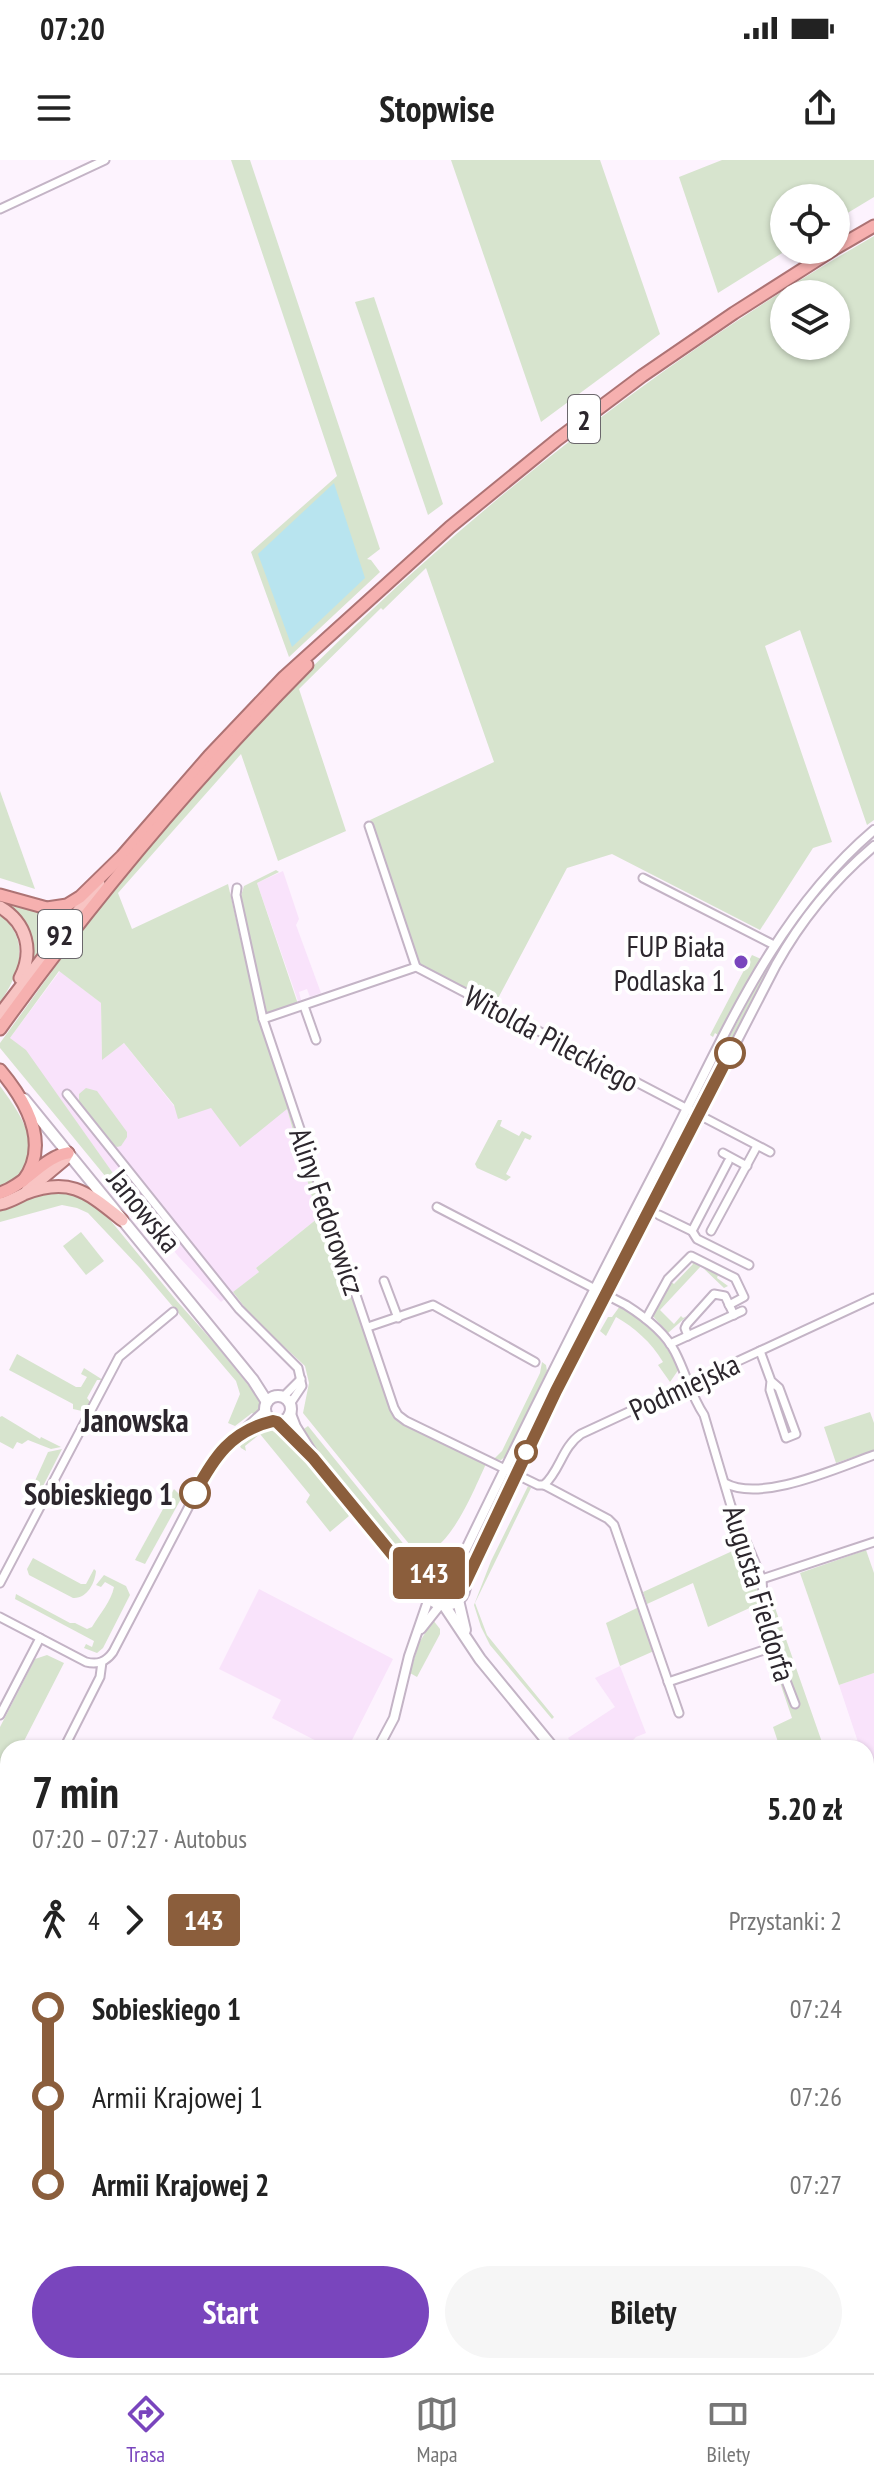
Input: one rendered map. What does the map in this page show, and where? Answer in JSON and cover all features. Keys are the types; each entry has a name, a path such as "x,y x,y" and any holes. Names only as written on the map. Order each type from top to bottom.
{"highway":[{"name":"2","path":"850,240 874,226"},
{"name":"2","path":"122,856 270,691 450,527 565,434 696,338 812,264"},
{"name":"2","path":"0,1029 144,842 354,615"},
{"path":"0,895 47,908 67,905 80,897 122,856"},
{"name":"Janowska","path":"0,1070 12,1085"},
{"path":"12,1085 32,1122 36,1139 35,1160 23,1181"},
{"path":"0,1193 13,1189 59,1154 68,1153"}],"main road":[{"name":"92","path":"0,1014 122,856"},
{"path":"0,907 20,924 27,951 26,966 0,1014"},
{"name":"Janowska","path":"12,1085 253,1380 278,1404 313,1458 401,1565 425,1583"},
{"path":"24,1194 68,1153"},
{"path":"0,1204 54,1186 71,1186 92,1197 122,1220"},
{"path":"275,1422 285,1420 278,1404"},
{"name":"Janowska","path":"278,1404 268,1417 313,1458"},
{"name":"Janowska","path":"394,1556 430,1571"},
{"path":"442,1605 458,1600 464,1592 465,1583 462,1574 453,1567 441,1565 430,1571 425,1583 429,1598 442,1605 480,1659 546,1740"},
{"path":"458,1600 466,1636"}],"street":[{"path":"0,209 105,160"},
{"path":"263,1019 416,967 369,826"},
{"path":"453,1567 466,1549 594,1289 774,945 802,904 838,862 874,830"},
{"path":"465,1583 605,1295 784,951 847,870 874,846"},
{"path":"838,862 847,870"},
{"path":"643,878 784,951"},
{"name":"Aliny Fedorowicz","path":"237,888 263,1019 398,1415 516,1474"},
{"name":"Witolda Pileckiego","path":"416,967 698,1115"},
{"path":"304,1006 316,1040"},
{"path":"67,1094 239,1309 298,1368 301,1379 301,1391 278,1404 247,1429 210,1466 113,1652 102,1662 100,1677 68,1740"},
{"path":"698,1115 770,1152"},
{"path":"711,1231 757,1146"},
{"path":"723,1153 747,1166"},
{"path":"692,1231 728,1162"},
{"path":"715,1187 729,1195"},
{"path":"437,1207 594,1289"},
{"path":"659,1215 692,1231 701,1242 749,1265"},
{"path":"693,1257 701,1242"},
{"path":"646,1319 668,1279 686,1258 693,1257 735,1278 744,1297 729,1305"},
{"path":"384,1281 398,1318"},
{"name":"Augusta Fieldorfa","path":"594,1289 646,1319 670,1344 704,1415 731,1506 762,1579 764,1615 795,1704"},
{"path":"670,1344 688,1336 738,1313 725,1296 712,1296 687,1324 688,1336"},
{"name":"Podmiejska","path":"544,1485 574,1438 874,1298"},
{"path":"368,1327 433,1305 535,1362"},
{"path":"0,1583 121,1354 173,1312"},
{"path":"760,1351 786,1438 796,1434 779,1388 771,1381"},
{"path":"247,1429 275,1422"},
{"name":"Augusta Fieldorfa","path":"725,1483 741,1489 777,1487 874,1455"},
{"path":"516,1474 544,1485 614,1525 679,1713"},
{"path":"762,1579 874,1542"},
{"path":"382,1740 394,1718 429,1598"},
{"path":"416,1636 442,1605"},
{"path":"0,1617 86,1662 102,1662"},
{"path":"0,1715 40,1638"},
{"path":"668,1682 773,1647"}],"shaded area":[{"path":"283,871 299,919 296,925 321,993 310,997 307,989 299,992 301,1000 298,1001 257,883"},
{"path":"60,971 101,1003 102,1059 124,1043 174,1106 287,1109 318,1218 256,1268 259,1272 221,1302 178,1256 115,1176 53,1089 10,1038"},
{"path":"259,1589 393,1659 352,1740 315,1740 272,1718 281,1700 219,1669"},
{"path":"620,1666 646,1733 633,1740 570,1740 568,1738 615,1707 595,1678"},
{"path":"874,1673 874,1740 857,1740 839,1685"}],"green space":[{"path":"231,160 250,160 380,549 367,559 380,572 289,657 251,552 337,476"},
{"path":"451,160 600,160 660,334 541,422"},
{"path":"722,160 874,160 874,197 850,212 850,184 770,184 770,261 718,293 679,177"},
{"path":"874,236 874,820 867,825 800,630 765,646 832,842 813,848 760,930 612,854 567,868 495,1004 419,963 370,820 494,762 426,568 299,689 346,831 278,861 241,754 118,893 132,929 228,884 257,1012 393,1416 401,1423 486,1464 450,1532 430,1552 418,1555 303,1413 309,1383 305,1366 252,1317 233,1292 259,1272 256,1268 318,1218 287,1109 240,1147 211,1108 178,1119 174,1105 124,1043 102,1060 101,1003 59,971 10,1038 26,1050 115,1176 110,1182 0,1048 0,1043 176,810 279,701 356,625 518,482 691,352 770,299 770,360 850,360 850,280 801,280 828,264 850,264 850,250"},
{"path":"374,297 443,504 428,515 355,302"},
{"path":"0,791 35,889 0,878"},
{"path":"276,870 279,872 257,883 298,1004 269,1014 264,1012 240,899 244,886"},
{"path":"0,899 46,912 79,904 30,968 32,946"},
{"path":"0,915 16,935 19,957 13,980 0,1002"},
{"path":"752,955 761,959 731,1015 718,1035 715,1033 713,1037 710,1035"},
{"path":"768,963 772,965 703,1097 699,1095"},
{"path":"0,1086 25,1126 30,1153 26,1165 16,1177 0,1187"},
{"path":"86,1088 97,1091 127,1132 121,1146 112,1144 79,1102 79,1094"},
{"path":"498,1120 502,1120 500,1126 519,1136 522,1131 532,1136 530,1140 525,1138 506,1174 511,1177 506,1181 477,1168 475,1164"},
{"path":"683,1127 687,1129 612,1273 608,1271"},
{"path":"73,1191 99,1207 215,1344 261,1401 261,1409 255,1415 252,1413 235,1426 228,1423 240,1394 236,1381 140,1268 88,1213 62,1205 0,1222 0,1208 44,1192"},
{"path":"81,1232 104,1261 86,1275 63,1246"},
{"path":"689,1260 713,1270 717,1278 728,1286 724,1288 701,1266 660,1310 674,1324 681,1316 687,1316 668,1333 652,1315 670,1281 674,1284 693,1264"},
{"path":"620,1306 647,1326 668,1350 679,1369 670,1382 658,1365 663,1362 658,1355 630,1326 616,1317 606,1336 600,1331 608,1317 612,1317"},
{"path":"17,1354 76,1387 81,1387 87,1377 81,1374 84,1368 103,1380 97,1380 87,1398 91,1403 87,1410 73,1409 73,1404 9,1370"},
{"path":"542,1362 547,1371 506,1456 501,1460 494,1459 502,1451 540,1373"},
{"path":"870,1412 874,1423 874,1450 836,1463 824,1427"},
{"path":"2,1416 40,1439 61,1447 51,1449 28,1440 22,1444 17,1442 13,1449 0,1442"},
{"path":"308,1426 414,1557 413,1562 388,1542 301,1431"},
{"path":"266,1428 285,1440 348,1514 330,1532 306,1502 310,1495 260,1434 245,1446 246,1451 241,1448"},
{"path":"62,1449 40,1492 44,1495 36,1507 25,1503 48,1452"},
{"path":"528,1486 531,1488 475,1603 487,1635 554,1717 552,1719 490,1645 474,1605 491,1561"},
{"path":"174,1489 182,1497 145,1564 135,1560"},
{"path":"752,1542 821,1740 777,1740 773,1727 792,1718 754,1606 708,1627 693,1583 647,1604 643,1592"},
{"path":"866,1550 874,1573 874,1673 839,1685 800,1573"},
{"path":"33,1558 81,1584 86,1584 94,1569 94,1580 86,1593 73,1598 29,1575 27,1569"},
{"path":"445,1570 451,1571 459,1579 459,1591 451,1599 445,1600 439,1599 431,1591 430,1585 431,1579 439,1571"},
{"path":"104,1575 126,1586 130,1595 103,1648 97,1653 84,1648 86,1644 92,1647 94,1641 15,1599 16,1594 87,1629 92,1627 113,1592 114,1587 105,1582 101,1587 96,1585"},
{"path":"639,1607 654,1651 620,1666 606,1623"},
{"path":"433,1620 440,1634 417,1677 410,1673 419,1643"},
{"path":"47,1655 64,1663 25,1740 0,1740 0,1727 35,1659"}],"water":[{"path":"334,483 365,578 292,647 258,554"}],"bus line":[{"name":"143","path":"195,1493 210,1466 229,1444 247,1429 277,1422 313,1458 401,1565 425,1583 426,1576 433,1569 441,1565 450,1566 460,1572 465,1583 556,1391 730,1053"}],"place":[{"name":"FUP Biała Podlaska 1","path":"741,962"},
{"name":"Sobieskiego 1","path":"195,1493"}],"district":[{"name":"Janowska","path":"135,1420"}]}
